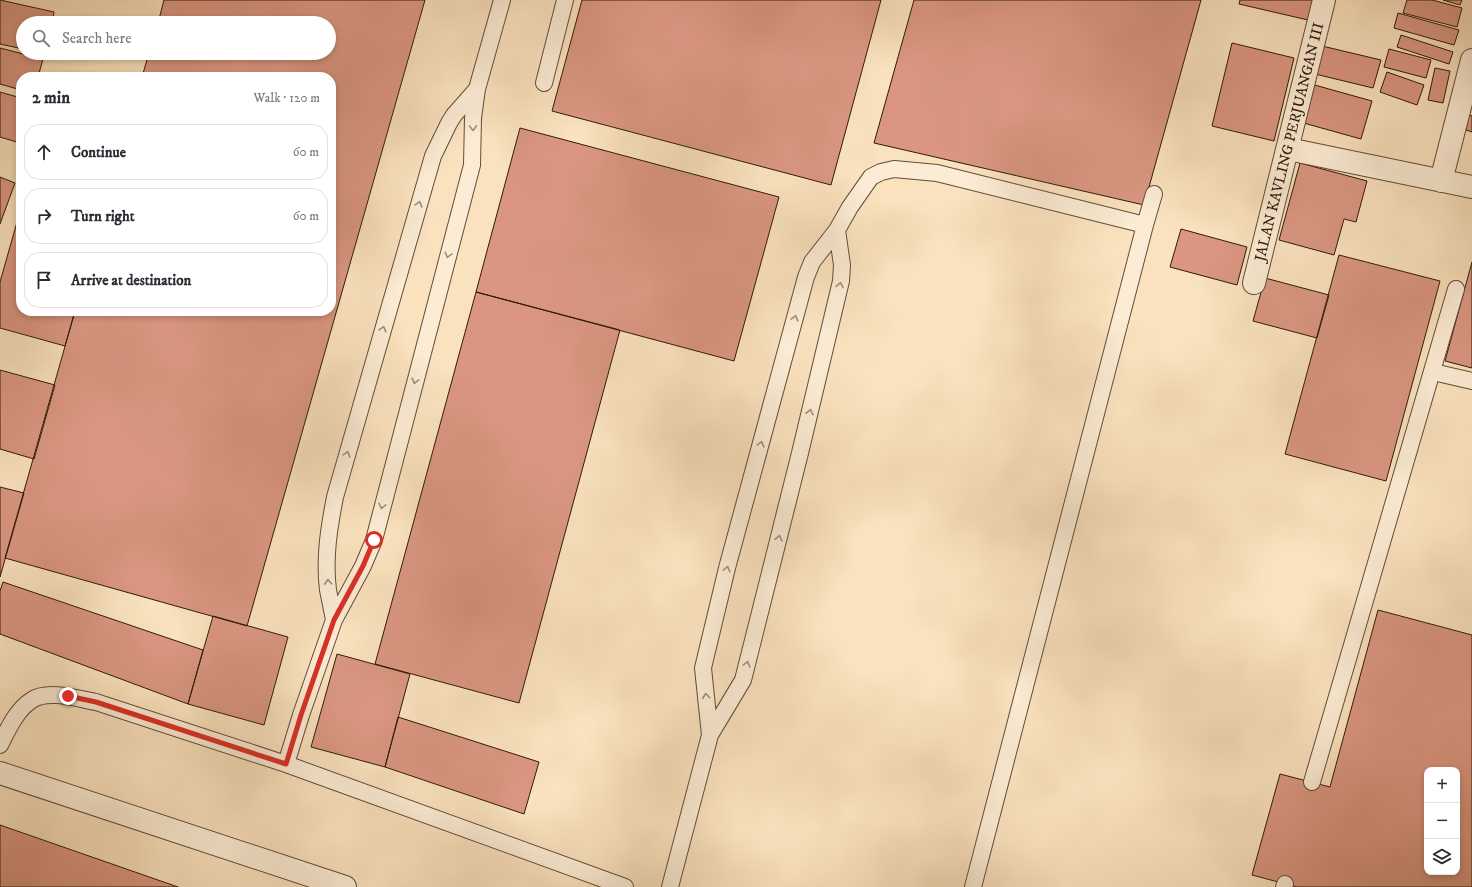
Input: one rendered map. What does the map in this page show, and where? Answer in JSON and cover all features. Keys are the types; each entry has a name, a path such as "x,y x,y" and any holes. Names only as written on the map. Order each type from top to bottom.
{"street":[{"name":"JALAN KAVLING PERJUANGAN III","path":"1254,283 1324,0"},
{"path":"1441,181 1472,60"},
{"path":"1288,148 1472,188"},
{"path":"0,773 345,887"}],"lane":[{"path":"286,764 301,715 334,620 363,566 374,540 472,165 473,118 477,89 502,0"},
{"path":"544,83 565,0"},
{"path":"334,620 328,589 326,560 328,533 335,497 433,156 448,123 477,89"},
{"path":"710,735 703,668 727,568 806,278 812,262 837,230 850,207 871,177 881,172 894,169 937,173 1145,225"},
{"path":"973,887 1154,194"},
{"path":"670,887 710,735 743,680 841,282 842,265 837,230"},
{"path":"1312,782 1433,372 1456,288"},
{"path":"1433,372 1472,381"},
{"path":"0,745 23,707 33,699 47,695 68,696 96,702 286,764 625,887"}],"building":[{"path":"0,0 54,12 53,16 16,16 16,47 0,44"},
{"path":"164,0 425,0 336,313 336,72 143,72 147,60 336,60 336,16 160,16"},
{"path":"582,0 881,0 831,185 552,111"},
{"path":"914,0 1201,0 1144,205 874,143"},
{"path":"1240,0 1313,0 1308,20 1239,4"},
{"path":"1407,0 1432,0 1462,8 1457,27 1403,13"},
{"path":"1443,0 1462,0 1460,5"},
{"path":"1398,13 1459,30 1454,45 1394,28"},
{"path":"1401,35 1453,52 1449,64 1397,47"},
{"path":"1232,43 1294,58 1274,141 1212,126"},
{"path":"1322,46 1381,60 1373,88 1315,74"},
{"path":"0,48 16,52 16,60 43,60 39,72 16,72 16,89 0,84"},
{"path":"1389,49 1431,60 1426,78 1384,67"},
{"path":"1435,68 1450,71 1443,103 1428,100"},
{"path":"1387,72 1424,85 1417,105 1380,92"},
{"path":"1311,84 1372,101 1361,139 1300,122"},
{"path":"0,92 16,97 16,142 0,137"},
{"path":"1469,115 1472,116 1472,132 1466,130"},
{"path":"520,128 779,197 734,361 476,292"},
{"path":"1300,163 1367,181 1356,222 1344,219 1334,255 1279,240"},
{"path":"0,177 15,183 0,224"},
{"path":"16,226 16,316 74,316 65,346 0,328 0,282"},
{"path":"1181,229 1247,247 1237,285 1170,267"},
{"path":"1339,255 1440,281 1386,481 1285,454"},
{"path":"1472,262 1472,368 1445,361"},
{"path":"1265,278 1329,295 1317,338 1253,321"},
{"path":"476,292 620,330 519,703 375,664"},
{"path":"74,316 335,316 247,626 5,558"},
{"path":"0,370 55,385 34,459 0,449"},
{"path":"0,487 24,493 0,577"},
{"path":"3,582 203,650 188,704 0,634 0,591"},
{"path":"1378,610 1472,635 1472,887 1297,887 1252,875 1280,774 1330,787"},
{"path":"213,616 288,637 264,725 188,704"},
{"path":"337,654 410,674 385,767 311,747"},
{"path":"398,717 539,762 524,814 385,767"},
{"path":"0,825 178,887 0,887"}],"route":[{"path":"68,696 96,702 286,764 301,715 334,620 363,566 374,540"}]}
